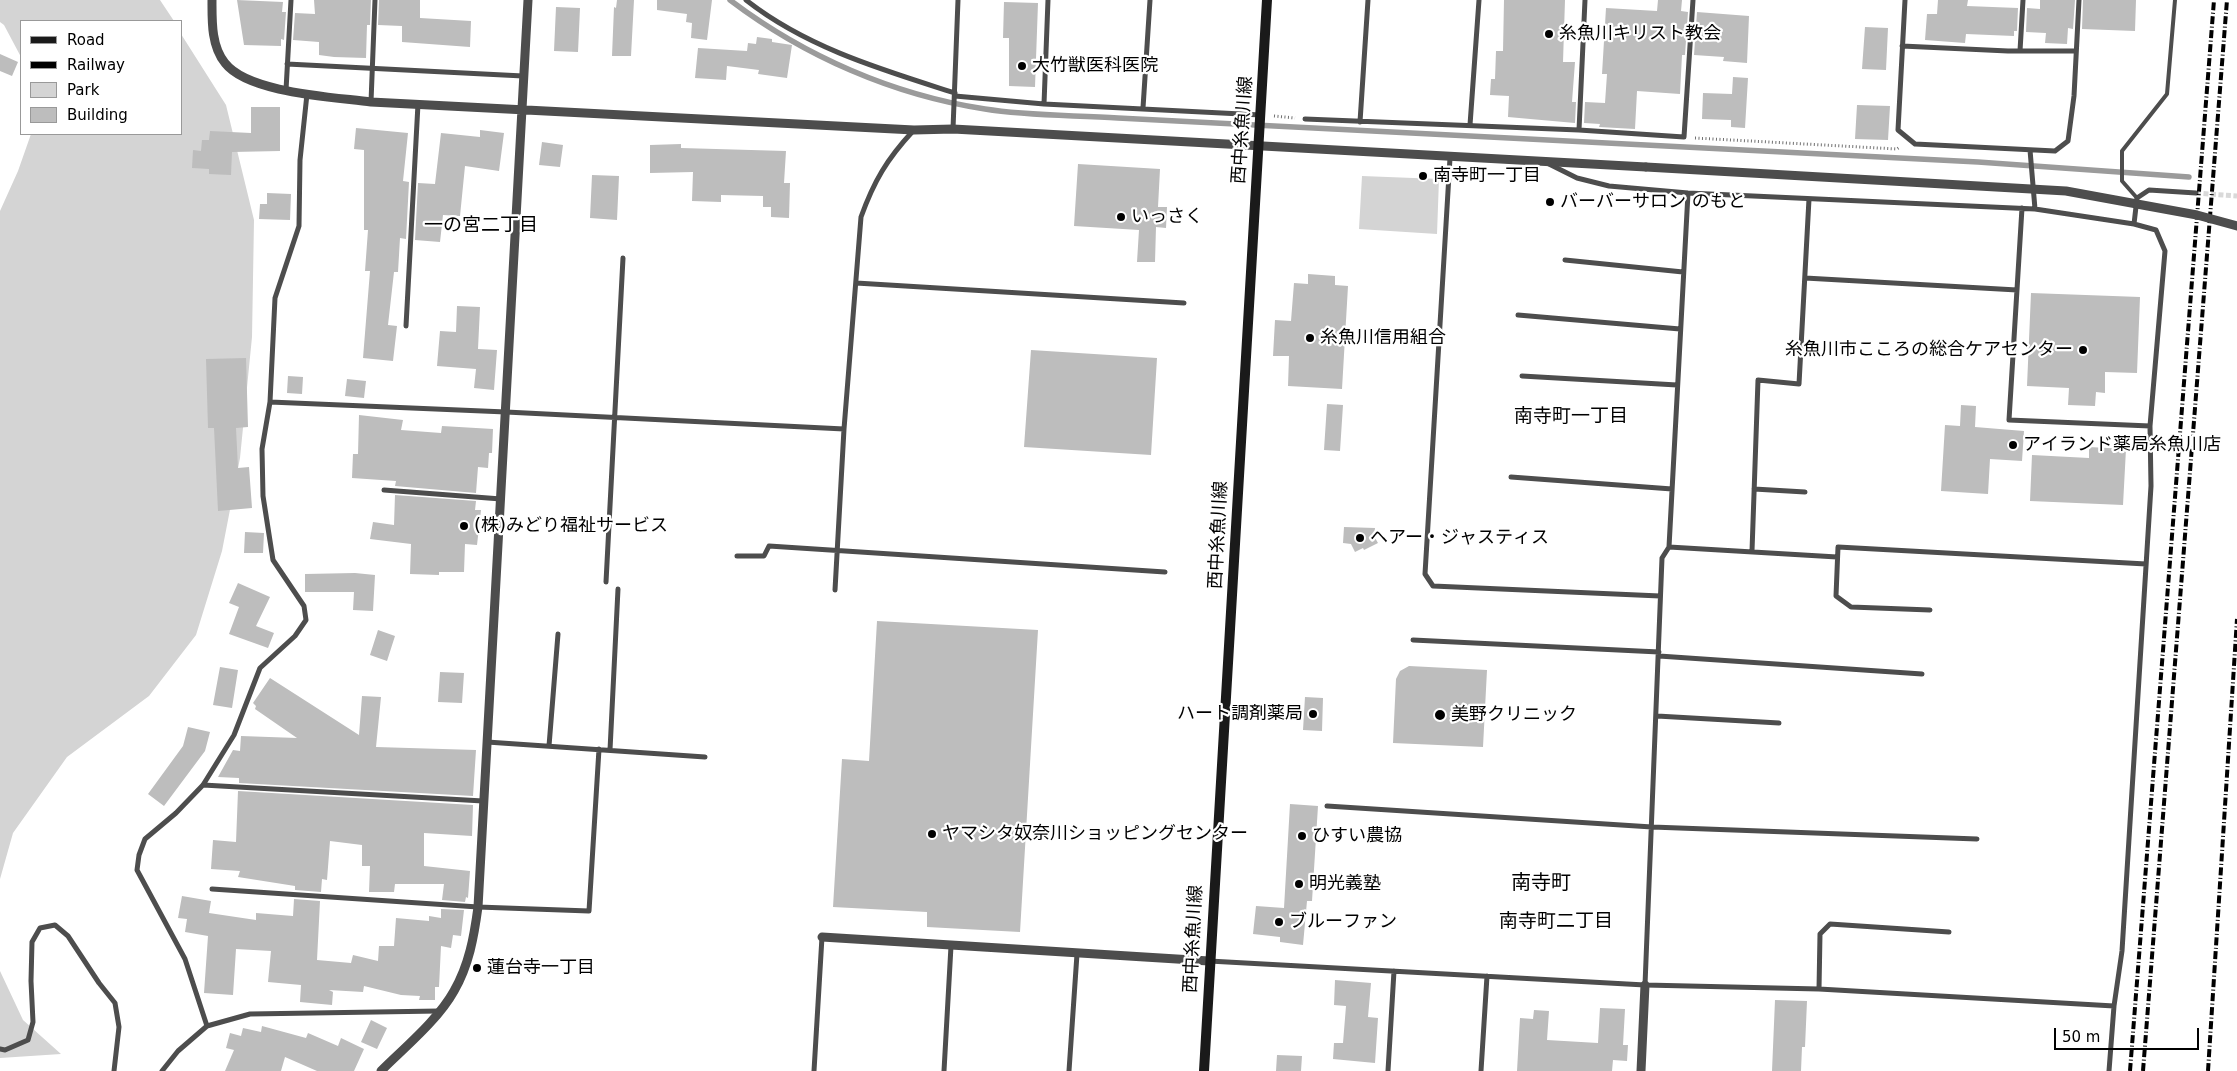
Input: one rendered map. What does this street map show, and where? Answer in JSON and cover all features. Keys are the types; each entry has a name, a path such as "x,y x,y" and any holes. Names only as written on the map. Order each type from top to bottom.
{"main road":[{"name":"西中糸魚川線","path":"1204,1071 1267,0"}],"street":[{"path":"212,0 214,40 223,62 233,72 244,78 286,90 371,102 914,130 953,129 2066,191 2116,198 2197,214 2237,226"},
{"path":"286,90 291,0"},
{"path":"371,102 375,0"},
{"path":"385,1070 439,1011 453,992 465,967 474,940 478,907 528,0"},
{"path":"746,0 795,31 830,49 869,65 955,94 1044,104 1261,115"},
{"path":"953,129 958,0"},
{"path":"1044,104 1048,0"},
{"path":"1143,108 1150,0"},
{"path":"1360,122 1368,0"},
{"path":"1470,125 1479,0"},
{"path":"1579,130 1585,0"},
{"path":"1305,119 1579,130 1684,137 1693,0"},
{"path":"1904,0 1898,130 1915,144 2055,151 2068,141 2079,0"},
{"path":"2020,51 2023,0"},
{"path":"1902,46 2020,51 2076,51"},
{"path":"288,64 523,76"},
{"path":"206,1026 185,959 137,870 139,855 145,839 176,813 203,785 234,735 260,668 295,636 306,620 304,606 274,560 263,496 262,449 270,402 275,298 299,226 300,160 307,94"},
{"path":"406,326 418,104"},
{"path":"835,590 844,429 861,217 870,191 891,154 914,130"},
{"path":"2030,150 2036,209"},
{"path":"1450,158 1424,574 1433,586 1660,596"},
{"path":"1546,163 1578,178 1609,186 1688,193 2036,209 2134,224 2156,230 2165,251 2150,426 2151,486 2122,951 2114,1006 2109,1071"},
{"path":"2134,224 2137,198 2150,190 2196,193"},
{"path":"1641,1071 1662,558 1668,547 1688,193"},
{"path":"1752,551 1758,380 1799,384 1809,199"},
{"path":"2022,208 2009,420 2150,426"},
{"path":"606,582 623,258"},
{"path":"1565,260 1683,272"},
{"path":"1804,278 2017,290"},
{"path":"856,283 1184,304"},
{"path":"1518,315 1680,329"},
{"path":"1522,376 1677,385"},
{"path":"270,402 844,429"},
{"path":"1511,477 1672,489"},
{"path":"1754,489 1805,492"},
{"path":"384,490 501,499"},
{"path":"737,556 764,556 769,546 1165,572"},
{"path":"1668,547 1837,557"},
{"path":"1930,610 1851,607 1836,596 1838,547 2146,564"},
{"path":"610,750 618,589"},
{"path":"549,746 558,634"},
{"path":"1413,640 1659,654 1922,674"},
{"path":"1657,716 1779,723"},
{"path":"487,742 705,757"},
{"path":"212,889 478,907 589,911 599,750"},
{"path":"203,785 483,801"},
{"path":"1327,806 1652,827 1977,839"},
{"path":"1819,989 1820,934 1830,924 1949,932"},
{"path":"0,1050 6,1050 28,1040 33,1022 32,942 40,928 55,925 68,936 99,983 115,1003 119,1027 114,1071"},
{"path":"814,1071 822,937 1077,954 1645,985 1819,989 2114,1006"},
{"path":"944,1071 951,946"},
{"path":"1068,1071 1077,954"},
{"path":"1388,1071 1394,971"},
{"path":"1481,1071 1488,976"},
{"path":"162,1071 178,1051 206,1026 250,1014 439,1011"}],"lane":[{"path":"2137,198 2122,181 2122,151 2167,94 2175,0"}],"path":[{"path":"1261,115 1305,119"},
{"path":"1684,137 1897,150 1908,138"}],"green space":[{"path":"0,0 160,0 173,20 20,20 20,55 4,25 0,22"},
{"path":"182,36 226,105 254,220 252,337 240,458 222,551 196,635 149,696 67,757 13,833 0,879 0,211 18,171 31,135 182,135"},
{"path":"1362,176 1439,179 1437,234 1359,229"},
{"path":"0,971 23,1020 61,1054 0,1058"}],"building":[{"path":"237,0 283,2 282,12 286,12 284,40 281,39 281,46 244,45"},
{"path":"314,0 371,0 370,25 367,25 366,58 319,55 319,42 293,40 295,13 315,14"},
{"path":"379,0 420,0 420,18 471,21 470,47 402,42 402,26 378,25"},
{"path":"617,0 634,0 631,56 612,56 614,7 616,8"},
{"path":"657,0 712,0 707,40 691,38 692,23 686,22 687,14 657,10"},
{"path":"1504,0 1565,0 1563,62 1575,62 1572,102 1576,102 1575,123 1508,117 1509,96 1490,95 1491,79 1495,79 1496,51 1503,51"},
{"path":"1658,0 1682,0 1681,11 1688,12 1685,55 1682,55 1680,94 1637,91 1635,129 1599,127 1600,124 1584,123 1585,102 1605,103 1607,74 1602,74 1606,8 1657,11"},
{"path":"1938,0 1968,0 1967,6 2018,8 2017,31 2014,31 2014,36 1966,34 1965,43 1925,40 1927,14 1937,14"},
{"path":"2040,0 2075,0 2073,29 2068,28 2067,44 2045,43 2046,33 2026,32 2027,8 2040,9"},
{"path":"2083,0 2136,0 2135,31 2082,29"},
{"path":"1004,2 1038,3 1035,87 1009,86 1009,38 1003,38"},
{"path":"556,7 580,8 578,52 554,51"},
{"path":"1697,12 1749,16 1747,63 1723,61 1724,57 1694,55"},
{"path":"1865,27 1888,28 1886,70 1862,69"},
{"path":"757,37 772,39 772,42 792,45 787,78 758,74 759,70 727,66 726,80 695,78 698,48 747,51 748,43 756,44"},
{"path":"0,54 18,62 12,76 0,71"},
{"path":"1733,77 1748,78 1745,128 1731,127 1731,120 1702,119 1703,93 1732,94"},
{"path":"1857,105 1890,106 1888,140 1855,139"},
{"path":"251,107 280,107 280,151 232,152 231,175 209,174 209,169 192,168 193,150 201,151 202,140 209,140 210,131 251,133"},
{"path":"356,128 408,133 403,181 409,182 406,239 400,238 398,272 394,272 388,325 397,326 393,361 363,358 370,271 365,271 368,230 364,230 364,150 354,149"},
{"path":"480,130 504,133 499,171 465,166 460,216 443,215 440,242 415,240 418,183 435,184 441,133 480,137"},
{"path":"542,142 563,145 560,167 539,165"},
{"path":"681,144 681,148 786,151 784,183 790,183 789,218 771,217 771,207 763,207 763,196 721,195 721,202 692,201 693,172 650,173 650,145"},
{"name":"いっさく","path":"1078,164 1160,169 1158,207 1167,207 1166,228 1156,227 1155,262 1137,262 1139,230 1074,226"},
{"path":"592,175 619,176 617,220 590,218"},
{"path":"267,193 291,194 290,220 259,219 260,204 267,204"},
{"name":"糸魚川信用組合","path":"1308,274 1335,276 1335,285 1348,286 1342,389 1288,386 1289,356 1273,356 1275,320 1291,321 1294,283 1308,284"},
{"name":"糸魚川市こころの総合ケアセンター","path":"2031,293 2140,297 2137,373 2105,372 2105,393 2096,392 2095,406 2068,405 2069,388 2027,386"},
{"path":"457,306 480,307 478,349 497,350 494,390 474,388 476,369 437,366 440,331 456,332"},
{"path":"1031,350 1157,358 1151,455 1024,447"},
{"path":"246,358 248,427 236,428 238,468 249,467 252,508 218,511 214,428 208,428 206,359"},
{"path":"288,376 303,377 302,394 287,393"},
{"path":"347,379 366,381 364,398 345,396"},
{"path":"1327,404 1343,405 1340,451 1324,450"},
{"path":"1961,405 1976,406 1975,427 2024,431 2022,461 1990,459 1988,494 1941,491 1945,425 1960,426"},
{"path":"359,415 403,420 401,430 441,433 442,426 493,429 492,453 489,453 488,468 478,467 476,493 395,486 396,481 352,478 353,454 358,454"},
{"path":"2089,447 2126,449 2123,505 2030,501 2032,455 2089,458"},
{"path":"395,495 476,501 475,510 481,510 477,545 465,544 464,572 439,572 439,575 410,574 411,544 370,539 373,522 394,525"},
{"name":"ヘアー・ジャスティス","path":"1344,527 1375,528 1374,536 1378,543 1355,552 1351,544 1343,543"},
{"path":"245,532 264,533 263,553 244,553"},
{"path":"355,573 375,575 373,611 353,610 354,592 305,592 305,574"},
{"path":"238,583 270,597 256,626 274,633 268,648 229,634 239,607 229,603"},
{"name":"ヤマシタ奴奈川ショッピングセンター","path":"877,621 1038,630 1020,932 927,927 927,912 833,907 842,759 869,761"},
{"path":"378,630 395,636 387,661 370,655"},
{"name":"美野クリニック","path":"1409,666 1487,670 1483,747 1393,743 1396,679 1400,671"},
{"path":"220,667 238,670 232,708 213,705"},
{"path":"440,672 464,673 462,703 438,702"},
{"path":"270,678 359,735 362,696 381,697 376,747 476,750 473,796 239,783 239,778 218,777 233,750 240,751 241,736 297,738 255,709 256,706 253,703"},
{"name":"ハート調剤薬局","path":"1305,697 1323,698 1322,731 1303,730"},
{"path":"188,727 210,732 205,751 164,806 148,794 183,746"},
{"path":"238,791 473,805 472,836 424,833 424,866 470,871 468,898 466,897 465,902 442,900 444,884 395,884 394,892 369,892 370,866 362,866 362,845 330,841 327,880 322,879 321,892 295,890 295,886 238,877 240,871 211,869 213,840 236,842"},
{"path":"1290,804 1318,806 1312,901 1307,901 1303,945 1280,942 1280,937 1253,934 1256,906 1284,908"},
{"path":"182,896 211,901 209,913 256,920 256,913 293,916 294,899 320,901 317,960 351,963 353,955 378,961 379,946 394,946 396,918 429,921 429,916 441,918 441,909 464,910 461,936 453,935 451,948 441,946 439,987 435,987 435,1000 419,1000 420,996 401,995 364,986 363,992 329,990 333,992 332,1005 300,1002 301,985 268,982 271,951 236,949 233,995 204,993 208,936 185,932 187,919 178,918"},
{"path":"1335,980 1371,983 1368,1017 1378,1018 1375,1063 1333,1059 1334,1043 1343,1043 1346,1006 1334,1005"},
{"path":"1775,1000 1807,1001 1805,1047 1802,1047 1801,1071 1772,1071"},
{"path":"1600,1008 1625,1009 1623,1045 1628,1045 1627,1061 1613,1060 1612,1071 1517,1071 1520,1018 1533,1019 1534,1010 1549,1011 1547,1040 1598,1043"},
{"path":"371,1020 387,1028 377,1049 361,1042"},
{"path":"262,1026 306,1038 308,1033 338,1046 341,1038 364,1049 354,1071 317,1071 285,1057 281,1071 225,1071 234,1050 226,1048 230,1033 241,1036 243,1028 261,1032"},
{"path":"1277,1055 1302,1056 1301,1071 1276,1071"}],"waterway":[{"path":"730,0 788,39 851,70 917,94 951,103 1001,111 1978,162 2189,177"}],"tunnel":[{"path":"2196,193 2237,196"}],"railway":[{"path":"2130,1071 2214,0"},
{"path":"2143,1071 2227,0"},
{"path":"2208,1071 2237,619"}],"place":[{"name":"糸魚川キリスト教会","path":"1549,34"},
{"name":"大竹獣医科医院","path":"1022,66"},
{"name":"南寺町一丁目","path":"1423,176"},
{"name":"バーバーサロン のもと","path":"1550,202"},
{"name":"いっさく","path":"1121,217"},
{"name":"糸魚川信用組合","path":"1310,338"},
{"name":"糸魚川市こころの総合ケアセンター","path":"2083,350"},
{"name":"アイランド薬局糸魚川店","path":"2013,445"},
{"name":"(株)みどり福祉サービス","path":"464,526"},
{"name":"ヘアー・ジャスティス","path":"1360,538"},
{"name":"ハート調剤薬局","path":"1313,714"},
{"name":"美野クリニック","path":"1440,715"},
{"name":"ヤマシタ奴奈川ショッピングセンター","path":"932,834"},
{"name":"ひすい農協","path":"1302,836"},
{"name":"明光義塾","path":"1299,884"},
{"name":"ブルーファン","path":"1279,922"},
{"name":"蓮台寺一丁目","path":"477,968"}],"district":[{"name":"一の宮二丁目","path":"481,226"},
{"name":"南寺町一丁目","path":"1571,417"},
{"name":"南寺町","path":"1541,884"},
{"name":"南寺町二丁目","path":"1556,922"}]}
